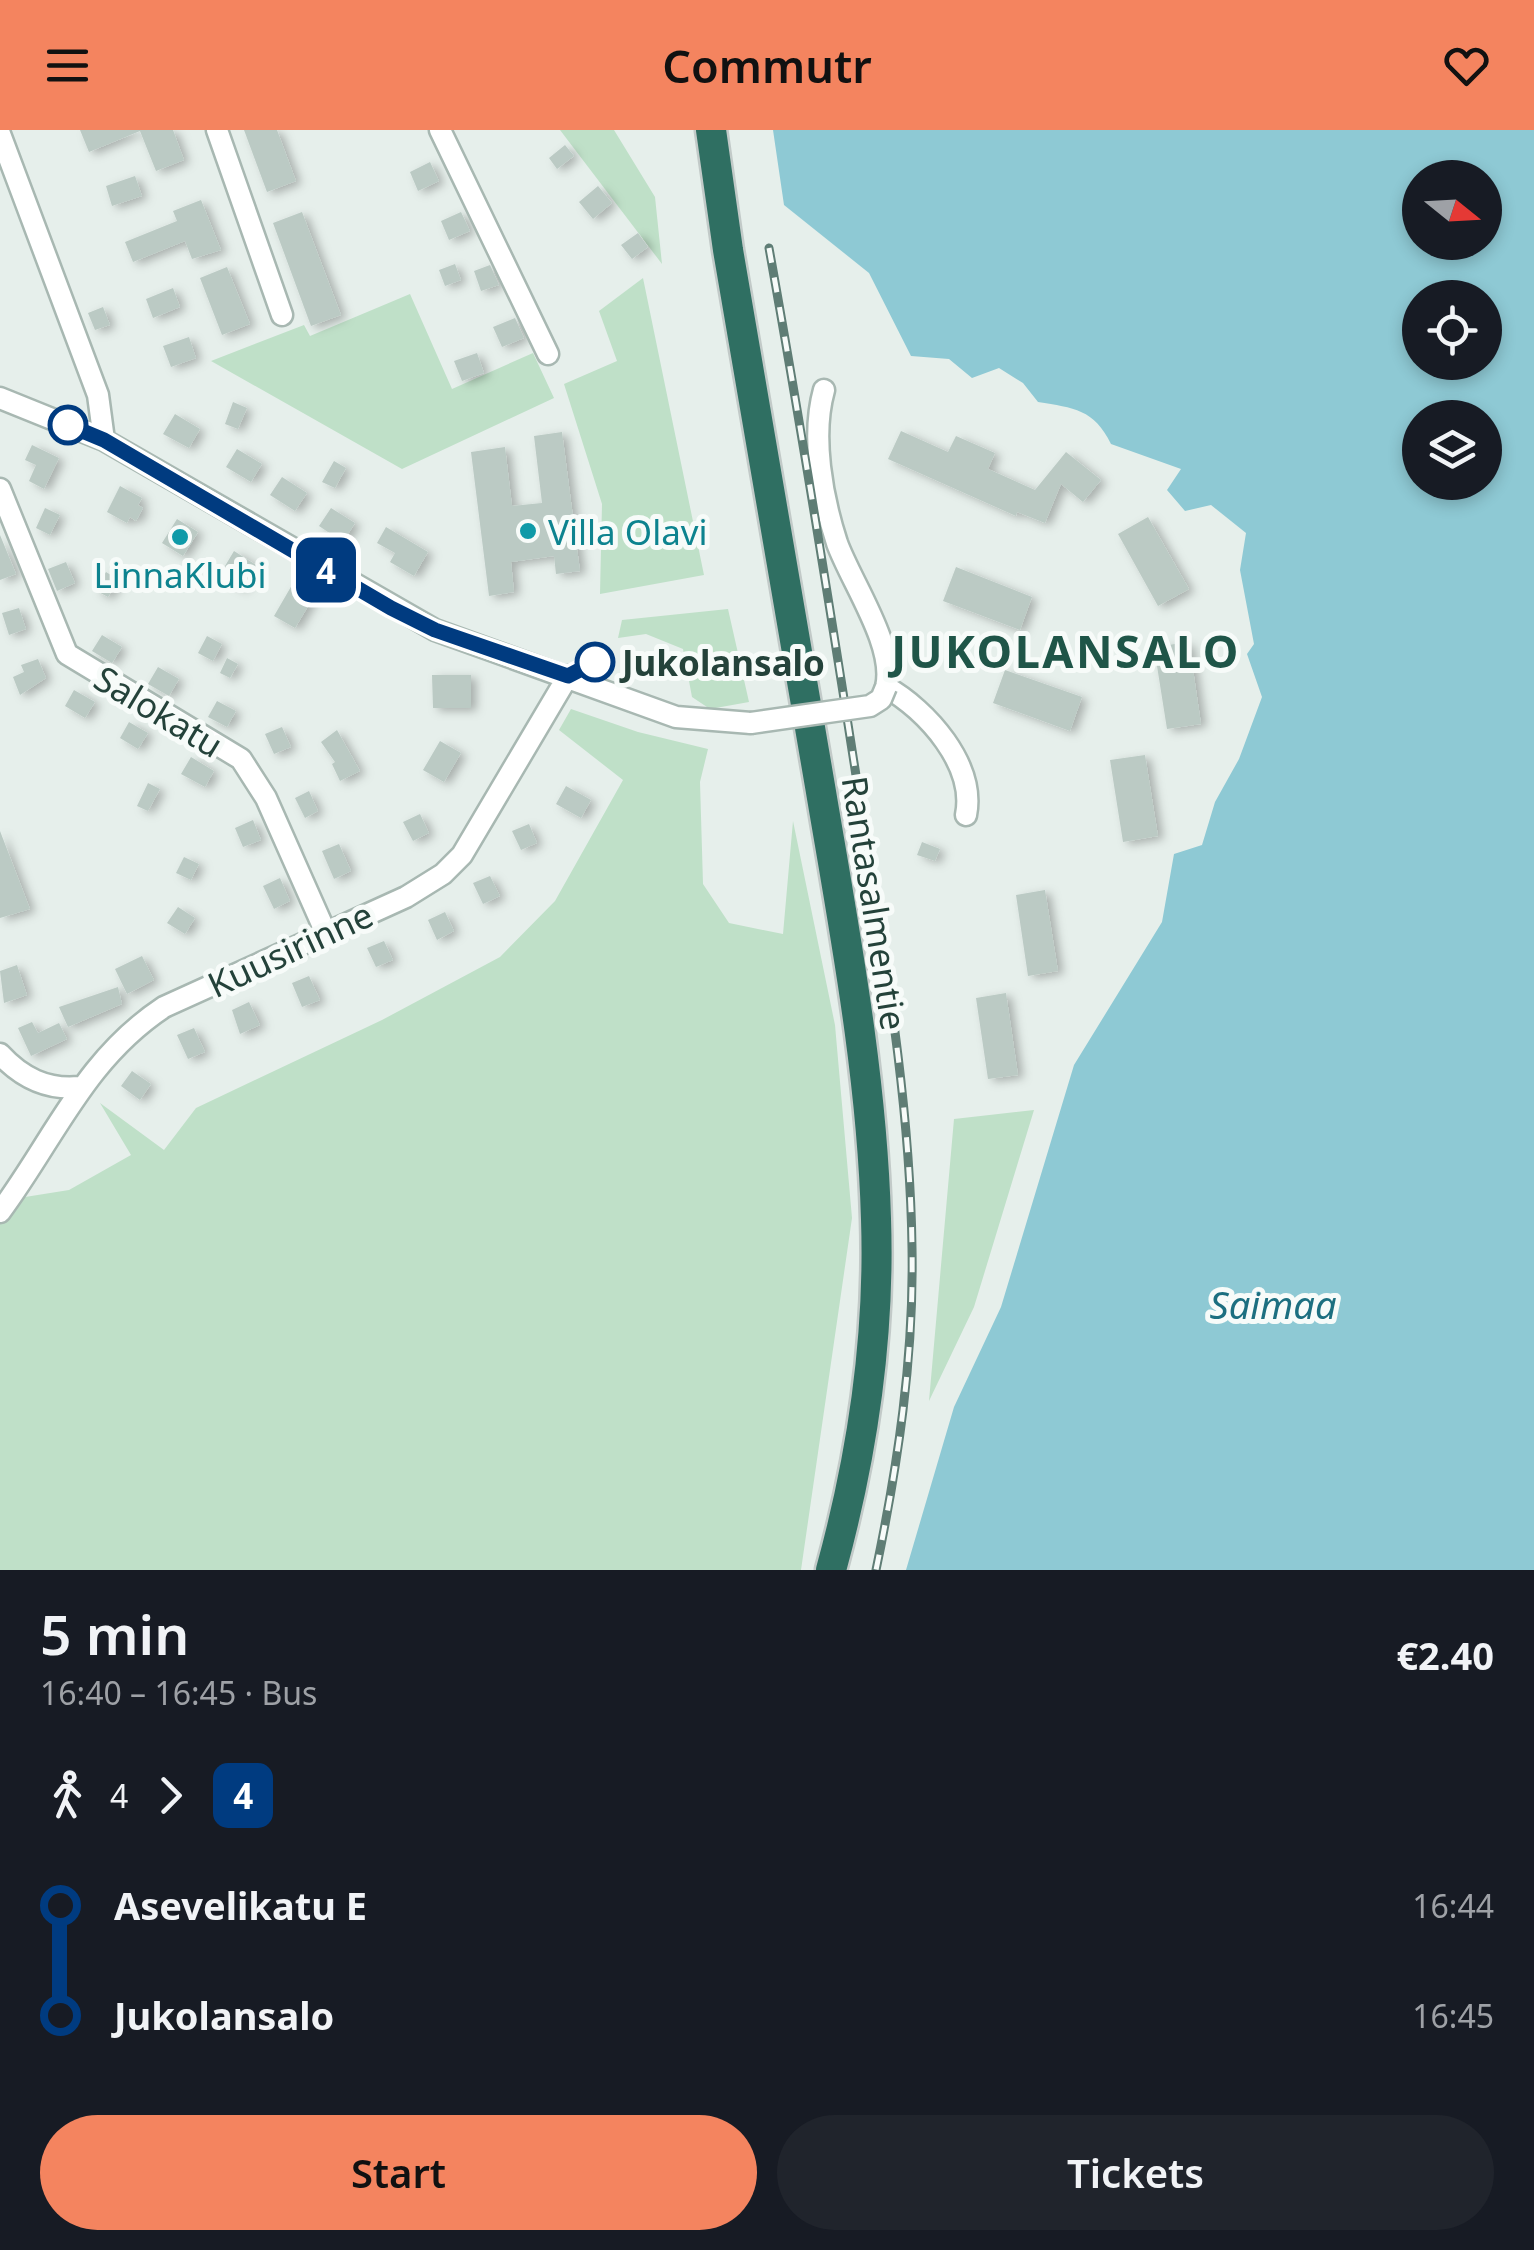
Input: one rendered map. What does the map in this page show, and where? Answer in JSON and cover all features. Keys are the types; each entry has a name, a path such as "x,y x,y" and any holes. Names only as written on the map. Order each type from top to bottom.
{"highway":[{"name":"Rantasalmentie","path":"698,130 728,250"},
{"name":"Rantasalmentie","path":"711,130 847,951 871,1142 876,1221 869,1374 861,1434 831,1570"}],"street":[{"path":"217,130 282,315"},
{"path":"440,130 548,354"},
{"path":"0,134 98,395 104,440"},
{"path":"0,398 104,440 435,630 676,717 751,723 870,706 881,699 886,687 886,659 838,544 826,496 815,419 824,390"},
{"name":"Salokatu","path":"0,488 67,654 241,759 266,798 325,931"},
{"name":"Kuusirinne","path":"0,1212 49,1145 79,1087 129,1030 164,1007 423,888 462,855 568,676"},
{"path":"886,687 905,698 943,738 969,801 966,815"},
{"path":"0,1054 32,1080 56,1089 79,1087"}],"green space":[{"path":"560,130 614,130 655,197 662,264"},
{"path":"643,278 704,575 600,594 602,504 564,384 617,361 599,311"},
{"path":"410,294 452,389 533,353 554,398 402,469 211,361 304,325 310,336"},
{"path":"728,609 749,702 710,709 692,697 683,649 646,634 618,638 622,620"},
{"path":"571,709 638,732 708,749 700,782 703,884 729,923 783,934 793,821 835,1025 852,1218 801,1570 0,1570 0,1201 69,1190 131,1155 100,1103 164,1150 196,1108 382,1020 500,957 555,901 623,780 559,730"},
{"path":"1034,1110 974,1307 929,1401 954,1119"}],"water":[{"name":"Saimaa","path":"773,130 1534,130 1534,1570 906,1570 954,1407 1001,1307 1074,1065 1162,922 1174,854 1202,845 1215,802 1239,759 1262,697 1247,654 1254,644 1240,570 1246,533 1211,505 1185,511 1167,490 1181,469 1111,444 1090,417 1038,402 1023,383 999,368 972,378 949,359 911,356 869,273 784,205"}],"building":[{"path":"80,130 173,130 184,160 156,171 140,131 89,152"},
{"path":"244,130 277,130 296,181 267,192"},
{"path":"565,145 574,156 557,169 549,158"},
{"path":"430,162 439,181 418,191 410,172"},
{"path":"135,176 142,196 112,206 106,186"},
{"path":"598,186 612,203 593,219 579,202"},
{"path":"201,200 221,250 192,259 185,241 133,262 125,242 177,221 173,211"},
{"path":"302,212 341,315 311,326 273,223"},
{"path":"461,212 470,231 449,240 441,221"},
{"path":"638,233 648,247 632,259 621,245"},
{"path":"455,264 461,280 445,286 439,270"},
{"path":"490,265 499,285 481,291 474,271"},
{"path":"227,267 250,324 222,335 200,278"},
{"path":"173,288 180,307 153,318 146,299"},
{"path":"103,307 110,325 95,330 88,313"},
{"path":"515,318 524,338 502,347 493,327"},
{"path":"189,337 196,358 171,367 163,346"},
{"path":"477,353 484,373 462,381 454,361"},
{"path":"233,402 247,408 238,429 225,424"},
{"path":"175,414 200,429 189,448 163,434"},
{"path":"901,431 948,452 956,436 995,453 988,469 1035,490 1066,452 1101,480 1083,502 1061,484 1045,523 1017,512 1016,516 888,459"},
{"name":"Villa Olavi","path":"562,432 580,571 556,574 554,556 511,562 514,592 489,596 471,452 505,447 512,506 542,503 534,436"},
{"path":"32,445 59,458 44,489 29,481 36,465 25,460"},
{"path":"237,449 262,464 251,482 226,467"},
{"path":"334,461 346,468 335,488 322,482"},
{"path":"282,477 307,493 295,511 270,495"},
{"path":"120,486 142,498 138,505 143,508 136,521 130,517 127,523 107,512"},
{"path":"45,508 60,515 50,535 36,528"},
{"path":"331,508 355,523 343,542 319,526"},
{"path":"1148,517 1189,589 1158,606 1118,534"},
{"name":"LinnaKlubi","path":"177,519 198,532 183,556 162,543"},
{"path":"386,527 428,552 414,576 390,562 395,553 377,543"},
{"path":"0,535 16,574 0,580"},
{"path":"234,551 256,565 242,589 219,576"},
{"path":"66,562 75,583 57,591 48,569"},
{"path":"956,567 1032,597 1020,630 943,601"},
{"path":"106,572 119,580 108,597 95,590"},
{"path":"292,585 313,598 295,628 274,616"},
{"path":"19,608 26,629 9,635 2,613"},
{"path":"102,635 122,647 112,663 92,651"},
{"path":"207,636 222,644 213,661 198,653"},
{"path":"1189,642 1201,724 1167,729 1154,647"},
{"path":"227,658 238,664 230,678 220,673"},
{"path":"38,659 46,678 20,695 13,677 24,672 21,665"},
{"path":"158,667 179,679 169,696 148,684"},
{"path":"1005,670 1082,697 1070,731 993,703"},
{"path":"432,675 471,675 471,708 433,708"},
{"path":"74,690 95,702 85,718 65,706"},
{"path":"217,701 236,711 227,727 208,717"},
{"path":"129,722 148,733 138,749 120,738"},
{"path":"282,727 291,747 274,754 265,734"},
{"path":"337,730 360,771 340,781 332,764 335,762 321,742"},
{"path":"440,741 461,753 444,782 423,770"},
{"path":"1145,755 1158,836 1123,842 1110,760"},
{"path":"191,757 214,771 205,787 181,774"},
{"path":"148,783 160,789 148,811 137,806"},
{"path":"566,786 591,800 581,818 556,804"},
{"path":"309,791 318,811 305,818 295,798"},
{"path":"420,814 429,833 413,841 403,822"},
{"path":"253,820 261,840 243,847 235,828"},
{"path":"529,824 537,843 521,850 512,831"},
{"path":"0,831 30,909 0,918"},
{"path":"922,842 940,849 935,861 917,855"},
{"path":"339,844 351,871 334,879 322,851"},
{"path":"184,857 199,864 191,880 176,873"},
{"path":"490,876 500,896 483,904 473,883"},
{"path":"280,878 290,901 274,909 263,886"},
{"path":"1045,890 1058,971 1028,976 1016,895"},
{"path":"178,907 195,918 185,934 167,923"},
{"path":"445,912 454,931 437,940 428,920"},
{"path":"384,941 393,960 376,967 367,948"},
{"path":"142,956 154,980 127,994 115,969"},
{"path":"17,965 27,995 4,1003 0,971"},
{"path":"309,976 320,1000 302,1007 292,983"},
{"path":"118,987 122,1004 68,1027 59,1007"},
{"path":"1006,993 1018,1075 988,1079 976,998"},
{"path":"249,1002 260,1025 240,1034 232,1010"},
{"path":"32,1022 38,1033 59,1023 67,1039 31,1056 18,1028"},
{"path":"194,1028 205,1052 188,1059 177,1035"},
{"path":"132,1071 151,1084 140,1100 121,1086"}],"railway":[{"path":"769,248 883,948 906,1128 912,1248 910,1329 898,1450 876,1570"}],"bus line":[{"name":"4","path":"68,425 104,440 435,630 568,676 595,662"}],"place":[{"name":"Villa Olavi","path":"528,531"},
{"name":"LinnaKlubi","path":"180,537"},
{"name":"Jukolansalo","path":"595,662"}],"district":[{"name":"JUKOLANSALO","path":"1066,650"}]}
